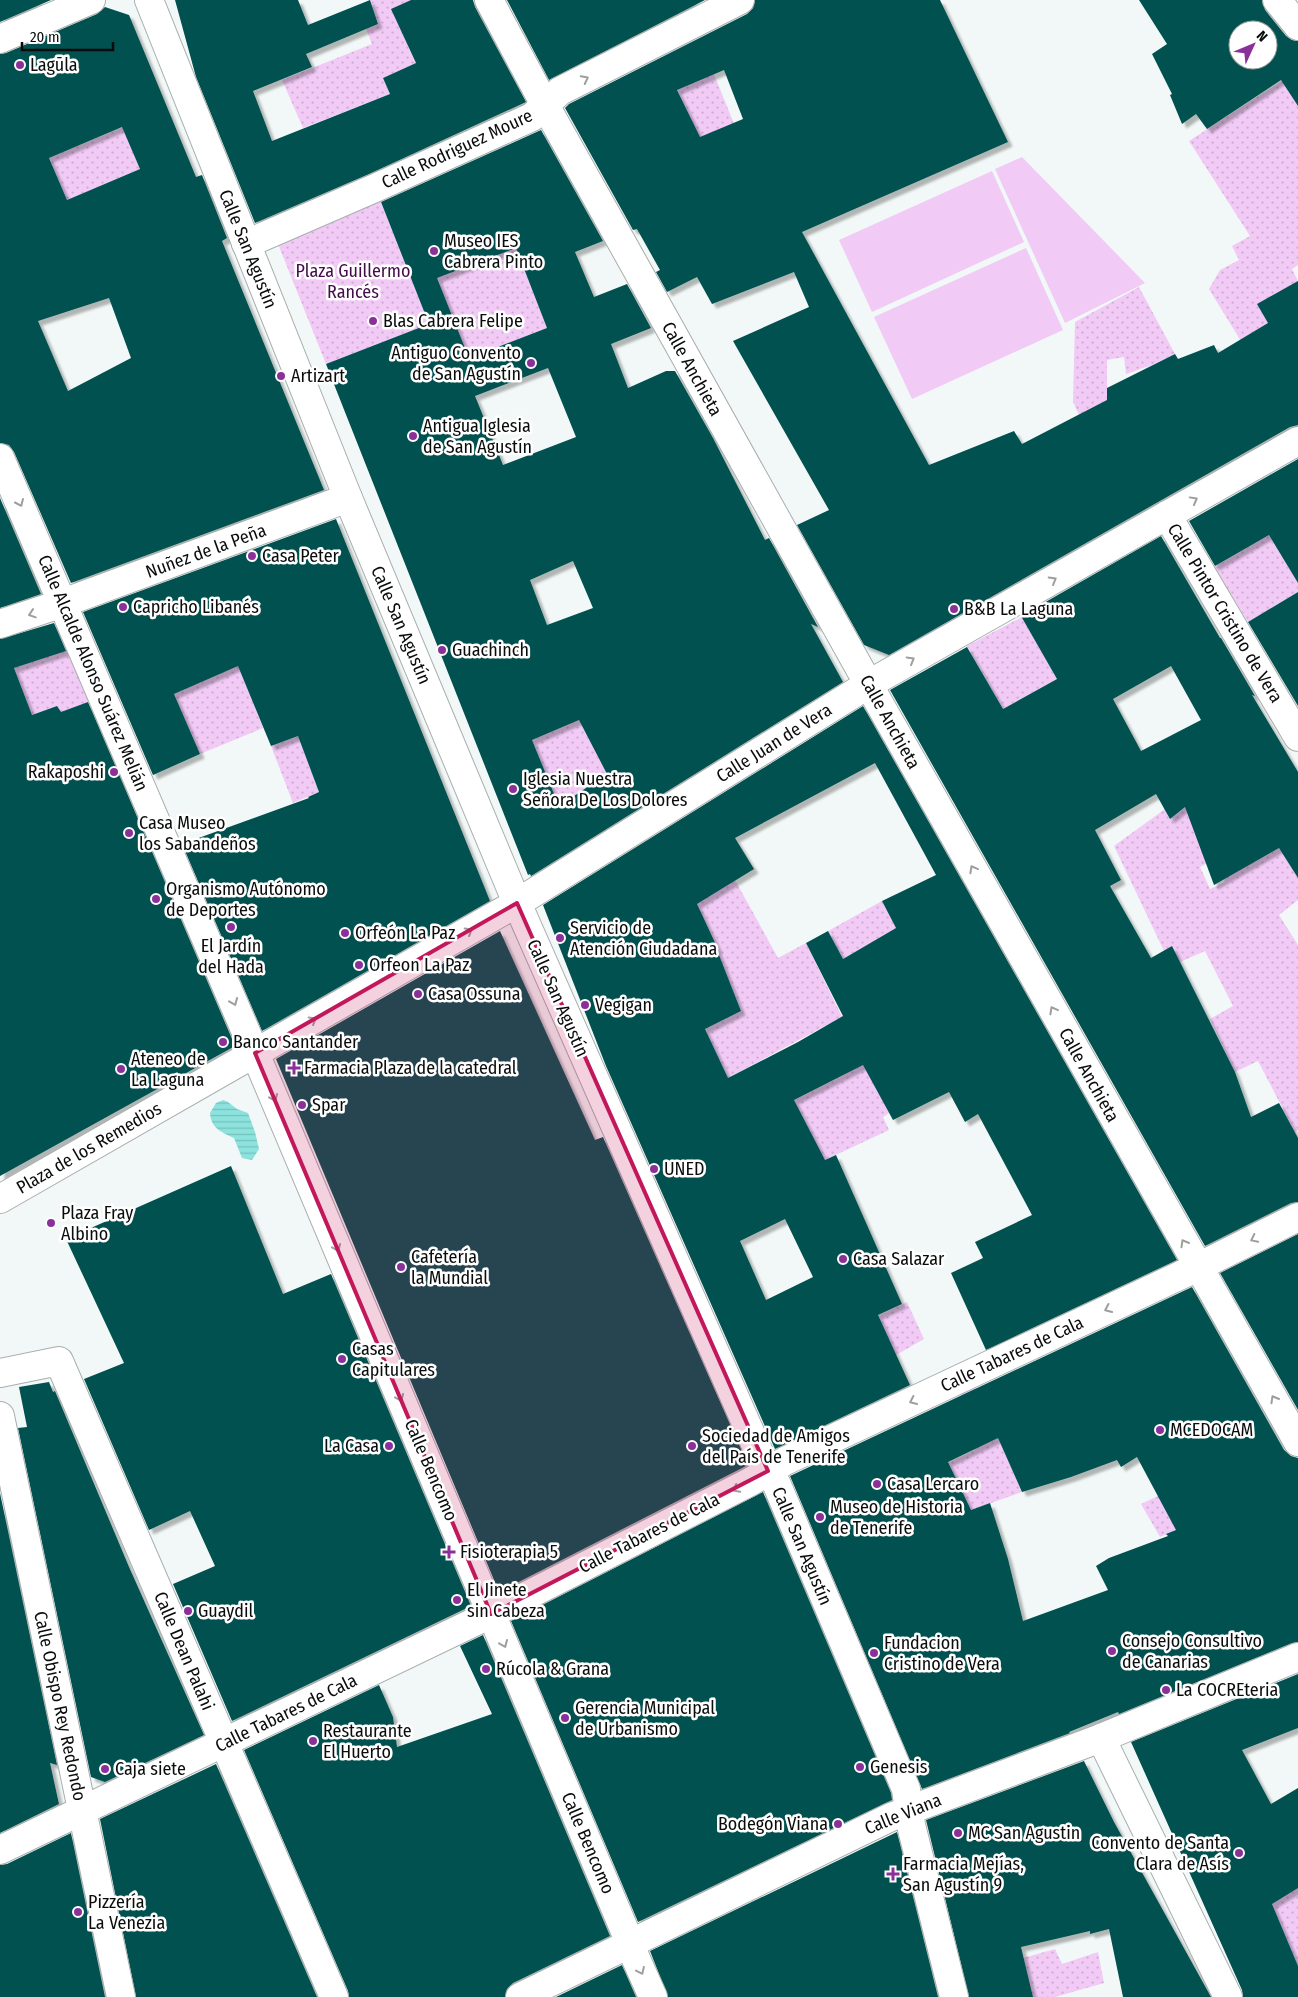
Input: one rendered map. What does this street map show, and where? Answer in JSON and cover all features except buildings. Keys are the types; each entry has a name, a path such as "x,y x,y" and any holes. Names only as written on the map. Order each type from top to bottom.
{"street":[{"path":"0,38 91,0"},
{"name":"Calle San Agustín","path":"149,0 348,498 517,903 768,1471 777,1485 906,1789 912,1825 954,1997"},
{"name":"Calle Anchieta","path":"489,0 545,105 869,684 1298,1442"},
{"name":"Calle Rodriguez Moure","path":"246,244 532,117 560,91 740,0"},
{"path":"1277,0 1298,26"},
{"name":"Calle Juan de Vera","path":"255,1053 517,903 869,684 1298,441"},
{"name":"Calle Alcalde Alonso Suárez Melián","path":"0,458 255,1053"},
{"name":"Nuñez de la Peña","path":"0,624 63,603 348,498"},
{"name":"Calle Pintor Cristino de Vera","path":"1167,515 1298,737"},
{"name":"Plaza de los Remedios","path":"0,1199 255,1053"},
{"name":"Calle Bencomo","path":"255,1053 653,1997"},
{"name":"Calle Tabares de Cala","path":"0,1850 492,1614 785,1461 1198,1267 1298,1217"},
{"name":"Calle Dean Palahi","path":"0,1373 59,1361 334,1997"},
{"name":"Calle Obispo Rey Redondo","path":"0,1416 121,1997"},
{"name":"Calle Viana","path":"520,1997 891,1817 1101,1738 1298,1657"},
{"path":"1101,1738 1228,1997"}],"highlighted area":[{"path":"517,903 768,1471 491,1614 255,1053"}],"green space":[{"path":"370,0 411,0 398,6 409,49 416,63 383,78 390,94 303,128 282,80 372,44 366,29 378,24"},
{"path":"709,62 745,151 708,155 672,79"},
{"path":"1288,77 1294,87 1288,91 1298,106 1298,265 1292,269 1298,281 1247,351 1209,289 1220,270 1239,260 1232,246 1250,236 1189,141"},
{"path":"66,111 80,145 136,122 145,143 132,150 140,169 67,200 35,124"},
{"path":"1022,157 1145,283 1065,323 995,169"},
{"path":"992,171 1024,242 872,312 839,240"},
{"name":"Plaza Guillermo Rancés","path":"380,200 429,324 326,364 278,244"},
{"path":"516,248 547,328 469,358 437,278"},
{"path":"1026,248 1063,330 912,399 874,317"},
{"path":"1139,287 1175,354 1126,374 1124,357 1107,360 1107,419 1079,415 1073,402 1075,322"},
{"path":"1269,535 1298,583 1298,592 1248,622 1214,567"},
{"path":"1022,617 1057,679 1003,709 967,646"},
{"path":"70,649 91,701 75,707 67,725 57,706 32,715 14,668"},
{"path":"238,665 263,728 200,754 174,694"},
{"path":"579,720 607,774 559,806 532,740"},
{"path":"298,736 319,792 293,803 271,746"},
{"path":"1185,807 1279,827 1200,867 1210,889 1225,882 1218,868 1256,861 1279,848 1298,878 1298,900 1279,915 1298,945 1298,1130 1295,1132 1258,1061 1235,1072 1210,1019 1233,1006 1205,951 1180,962 1172,946 1164,951 1114,846 1165,809 1170,819"},
{"path":"735,880 778,958 806,943 889,1113 883,1117 889,1130 825,1160 794,1100 846,1074 825,1026 728,1078 705,1029 741,1011 724,968 705,955 718,949 706,923 683,909"},
{"path":"882,901 896,928 843,959 828,931"},
{"path":"907,1302 924,1339 896,1355 782,1361"},
{"path":"974,1385 1022,1492 971,1510 948,1463 975,1450 966,1428 974,1424 959,1391"},
{"path":"1183,1484 1201,1519 1160,1537 1141,1504"},
{"path":"1298,1885 1298,1966 1272,1904"},
{"path":"1055,1949 1062,1964 1098,1952 1104,1983 1055,1997 1033,1997 1023,1958"}],"water":[{"path":"223,1100 237,1109 248,1113 259,1149 252,1160 242,1158 234,1138 221,1131 212,1122 210,1113 216,1103"}],"place":[{"name":"Lagūla","path":"20,65"},
{"name":"Museo IES Cabrera Pinto","path":"434,251"},
{"name":"Blas Cabrera Felipe","path":"373,321"},
{"name":"Antiguo Convento de San Agustín","path":"531,363"},
{"name":"Artizart","path":"281,376"},
{"name":"Antigua Iglesia de San Agustín","path":"413,436"},
{"name":"Casa Peter","path":"252,556"},
{"name":"Capricho Libanés","path":"123,607"},
{"name":"B&B La Laguna","path":"954,609"},
{"name":"Guachinch","path":"442,650"},
{"name":"Rakaposhi","path":"114,772"},
{"name":"Iglesia Nuestra Señora De Los Dolores","path":"513,789"},
{"name":"Casa Museo los Sabandeños","path":"129,833"},
{"name":"Organismo Autónomo de Deportes","path":"156,899"},
{"name":"El Jardín del Hada","path":"231,927"},
{"name":"Orfeón La Paz","path":"345,933"},
{"name":"Servicio de Atención Ciudadana","path":"560,938"},
{"name":"Orfeon La Paz","path":"359,965"},
{"name":"Casa Ossuna","path":"418,994"},
{"name":"Vegigan","path":"585,1005"},
{"name":"Banco Santander","path":"223,1042"},
{"name":"Farmacia Plaza de la catedral","path":"294,1068"},
{"name":"Ateneo de La Laguna","path":"121,1069"},
{"name":"Spar","path":"302,1105"},
{"name":"UNED","path":"654,1169"},
{"name":"Plaza Fray Albino","path":"51,1223"},
{"name":"Casa Salazar","path":"843,1259"},
{"name":"Cafetería la Mundial","path":"401,1267"},
{"name":"Casas Capitulares","path":"342,1359"},
{"name":"MCEDOCAM","path":"1160,1430"},
{"name":"La Casa","path":"389,1446"},
{"name":"Sociedad de Amigos del País de Tenerife","path":"692,1446"},
{"name":"Casa Lercaro","path":"877,1484"},
{"name":"Museo de Historia de Tenerife","path":"820,1517"},
{"name":"Fisioterapia 5","path":"449,1552"},
{"name":"El Jinete sin Cabeza","path":"457,1600"},
{"name":"Guaydil","path":"188,1611"},
{"name":"Consejo Consultivo de Canarias","path":"1112,1651"},
{"name":"Fundacion Cristino de Vera","path":"874,1653"},
{"name":"Rúcola & Grana","path":"486,1669"},
{"name":"La COCREteria","path":"1166,1690"},
{"name":"Gerencia Municipal de Urbanismo","path":"565,1718"},
{"name":"Restaurante El Huerto","path":"313,1741"},
{"name":"Genesis","path":"860,1767"},
{"name":"Caja siete","path":"105,1769"},
{"name":"Bodegón Viana","path":"838,1824"},
{"name":"MC San Agustin","path":"958,1833"},
{"name":"Convento de Santa Clara de Asís","path":"1239,1853"},
{"name":"Farmacia Mejías, San Agustín 9","path":"893,1874"},
{"name":"Pizzería La Venezia","path":"78,1912"}]}
